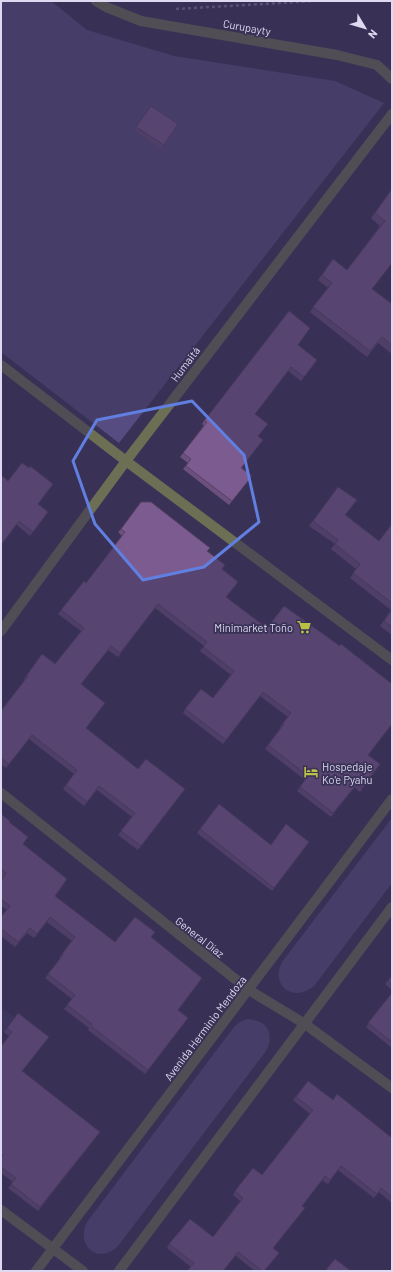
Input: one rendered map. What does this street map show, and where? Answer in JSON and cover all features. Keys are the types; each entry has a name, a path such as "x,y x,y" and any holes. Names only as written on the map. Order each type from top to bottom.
{"street":[{"name":"Curupayty","path":"96,1 106,7 141,21 337,55 377,65 392,79"},
{"name":"Humaitá","path":"1,632 126,461 392,114"},
{"path":"1,365 126,461 392,660"},
{"name":"General Díaz","path":"1,793 249,990 305,1024 392,1088"},
{"name":"Avenida Herminio Mendoza","path":"36,1271 392,799"},
{"path":"119,1271 392,907"},
{"path":"1,1210 83,1271"}],"path":[{"path":"170,11 178,9 315,1"}],"highlighted area":[{"path":"192,401 244,455 259,522 204,567 143,580 95,524 73,461 97,420"}],"shaded area":[{"path":"1,1 51,1 87,30 174,56 335,81 384,103 119,443 1,352"},
{"path":"392,818 392,883 314,986 306,991 298,993 291,992 286,989 281,985 279,978 279,971 282,962"},
{"path":"1,1007 14,1017 1,1035"},
{"path":"248,1019 260,1022 268,1029 270,1039 266,1051 118,1246 103,1254 91,1250 84,1239 84,1231 87,1222 234,1027 240,1022"}],"building":[{"path":"151,106 178,124 164,145 136,127"},
{"path":"392,189 392,263 372,289 392,304 392,345 382,337 370,351 313,307 332,283 322,275 333,259 347,270 385,221 375,213"},
{"path":"289,311 310,328 298,345 317,360 304,377 291,367 255,414 268,424 258,436 263,440 241,468 252,476 232,501 186,466 191,459 183,453 207,422 204,421"},
{"path":"22,463 29,468 30,466 53,484 38,504 48,512 33,532 19,521 1,545 1,475 8,481"},
{"path":"338,487 357,500 345,515 379,541 392,524 392,603 353,573 360,564 335,544 338,540 313,521"},
{"path":"141,502 151,502 210,548 207,551 225,565 222,569 238,582 226,597 267,628 284,606 340,646 341,644 392,684 392,724 368,755 380,764 362,788 357,784 333,813 300,787 308,776 268,745 291,713 263,692 226,740 185,709 201,689 213,698 234,671 203,647 207,642 158,604 120,653 111,646 81,684 105,703 86,728 138,769 146,759 185,789 141,846 121,831 135,813 99,786 87,802 66,785 77,770 32,735 9,764 1,758 1,711 28,676 27,675 42,654 55,664 84,628 61,610 84,581 86,583 125,532 121,529"},
{"path":"392,610 392,627 384,621"},
{"path":"219,804 271,845 286,824 309,842 274,888 200,829"},
{"path":"1,814 28,837 23,844 67,879 55,896 115,942 135,917 155,932 151,937 202,978 178,1010 188,1018 148,1070 91,1026 92,1024 67,1005 75,995 48,974 75,937 50,917 37,934 30,928 18,942 1,929 1,917 10,906 1,899 1,881 6,873 1,869"},
{"path":"392,976 392,984 388,981"},
{"path":"392,993 392,1042 368,1023"},
{"path":"18,1013 49,1037 22,1071 100,1132 40,1207 11,1184 16,1178 1,1167 1,1158 3,1155 1,1153 1,1047 12,1032 7,1028"},
{"path":"308,1081 333,1100 337,1094 392,1138 392,1197 381,1188 377,1194 341,1166 330,1180 325,1176 302,1206 305,1208 273,1248 279,1253 264,1271 238,1252 223,1271 187,1271 194,1263 169,1244 190,1219 213,1237 243,1198 235,1191 253,1168 262,1175 313,1110 296,1097"},
{"path":"335,1259 351,1271 325,1271"}],"place":[{"name":"Minimarket Toño","path":"304,627"},
{"name":"Hospedaje Ko'e Pyahu","path":"311,772"}]}
